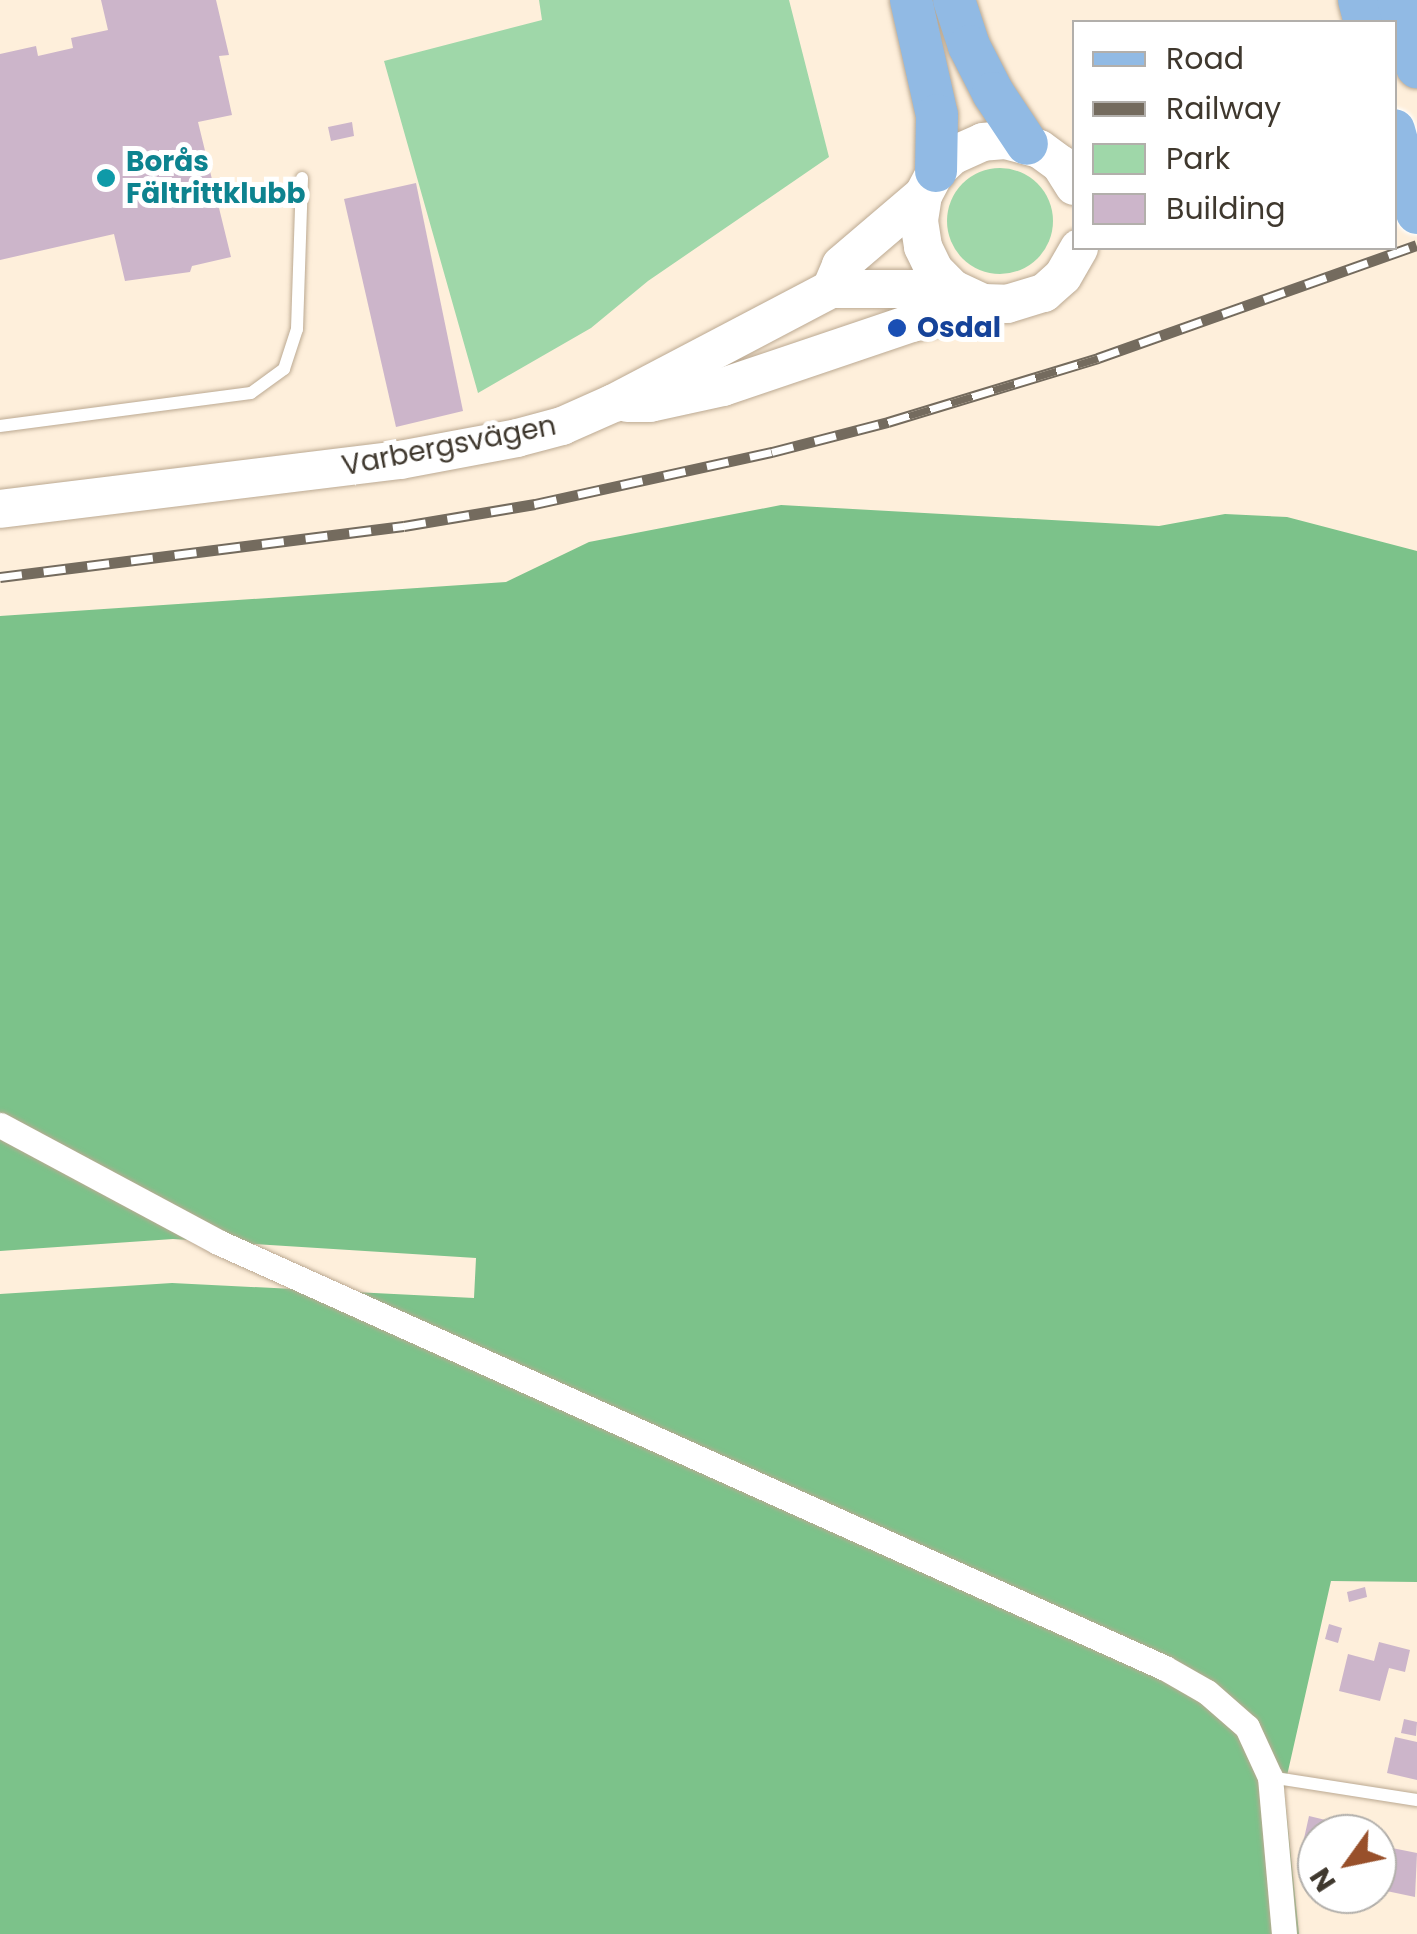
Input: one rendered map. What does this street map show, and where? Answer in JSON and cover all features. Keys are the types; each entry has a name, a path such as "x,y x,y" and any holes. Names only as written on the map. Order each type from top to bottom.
{"main road":[{"path":"912,0 937,115 929,183 918,222 923,247 934,270 953,289"},
{"path":"954,0 985,78 1059,166"},
{"path":"1398,0 1417,67"},
{"path":"994,304 953,289 849,290 841,265 972,145 1005,140 1059,166"},
{"path":"1397,143 1417,213"},
{"path":"614,403 650,403 723,388 912,322 1020,302 1044,293 1082,250"},
{"name":"Varbergsvägen","path":"0,509 400,460 562,426 849,290"}],"street":[{"path":"0,1125 218,1242 1165,1668 1207,1692 1247,1727 1270,1778 1284,1934"}],"lane":[{"path":"0,426 251,393 284,369 297,329 302,178"},
{"path":"1270,1778 1417,1800"}],"green space":[{"path":"539,0 789,0 829,157 648,281 591,328 478,393 384,61 542,20"},
{"path":"1000,168 1020,172 1037,184 1049,201 1053,221 1049,241 1037,258 1020,270 1000,274 980,270 963,258 951,241 947,221 951,201 963,184 980,172"},
{"path":"781,505 1159,526 1225,514 1287,517 1417,551 1417,1582 1331,1581 1284,1789 1299,1934 0,1934 0,1294 172,1283 474,1298 476,1258 173,1239 0,1251 0,616 506,582 589,542"}],"building":[{"name":"Borås Fältrittklubb","path":"101,0 216,0 229,55 219,56 232,115 198,122 231,257 192,266 190,272 125,281 114,234 0,260 0,54 36,46 38,56 73,48 71,38 108,30"},
{"path":"352,122 354,136 331,141 328,127"},
{"path":"416,183 463,411 396,427 344,199"},
{"path":"1365,1587 1367,1597 1349,1602 1347,1592"},
{"path":"1329,1624 1342,1628 1338,1643 1325,1639"},
{"path":"1379,1642 1410,1650 1405,1672 1389,1668 1380,1701 1339,1691 1348,1654 1374,1661"},
{"path":"1404,1719 1417,1722 1416,1736 1401,1733"},
{"path":"1395,1737 1417,1742 1417,1780 1387,1773"},
{"path":"1397,1849 1417,1853 1415,1897 1397,1893"}],"railway":[{"path":"0,577 404,526 535,504 772,452 888,422 1098,358 1417,245"}],"place":[{"name":"Borås Fältrittklubb","path":"106,178"},
{"name":"Osdal","path":"897,328"}]}
